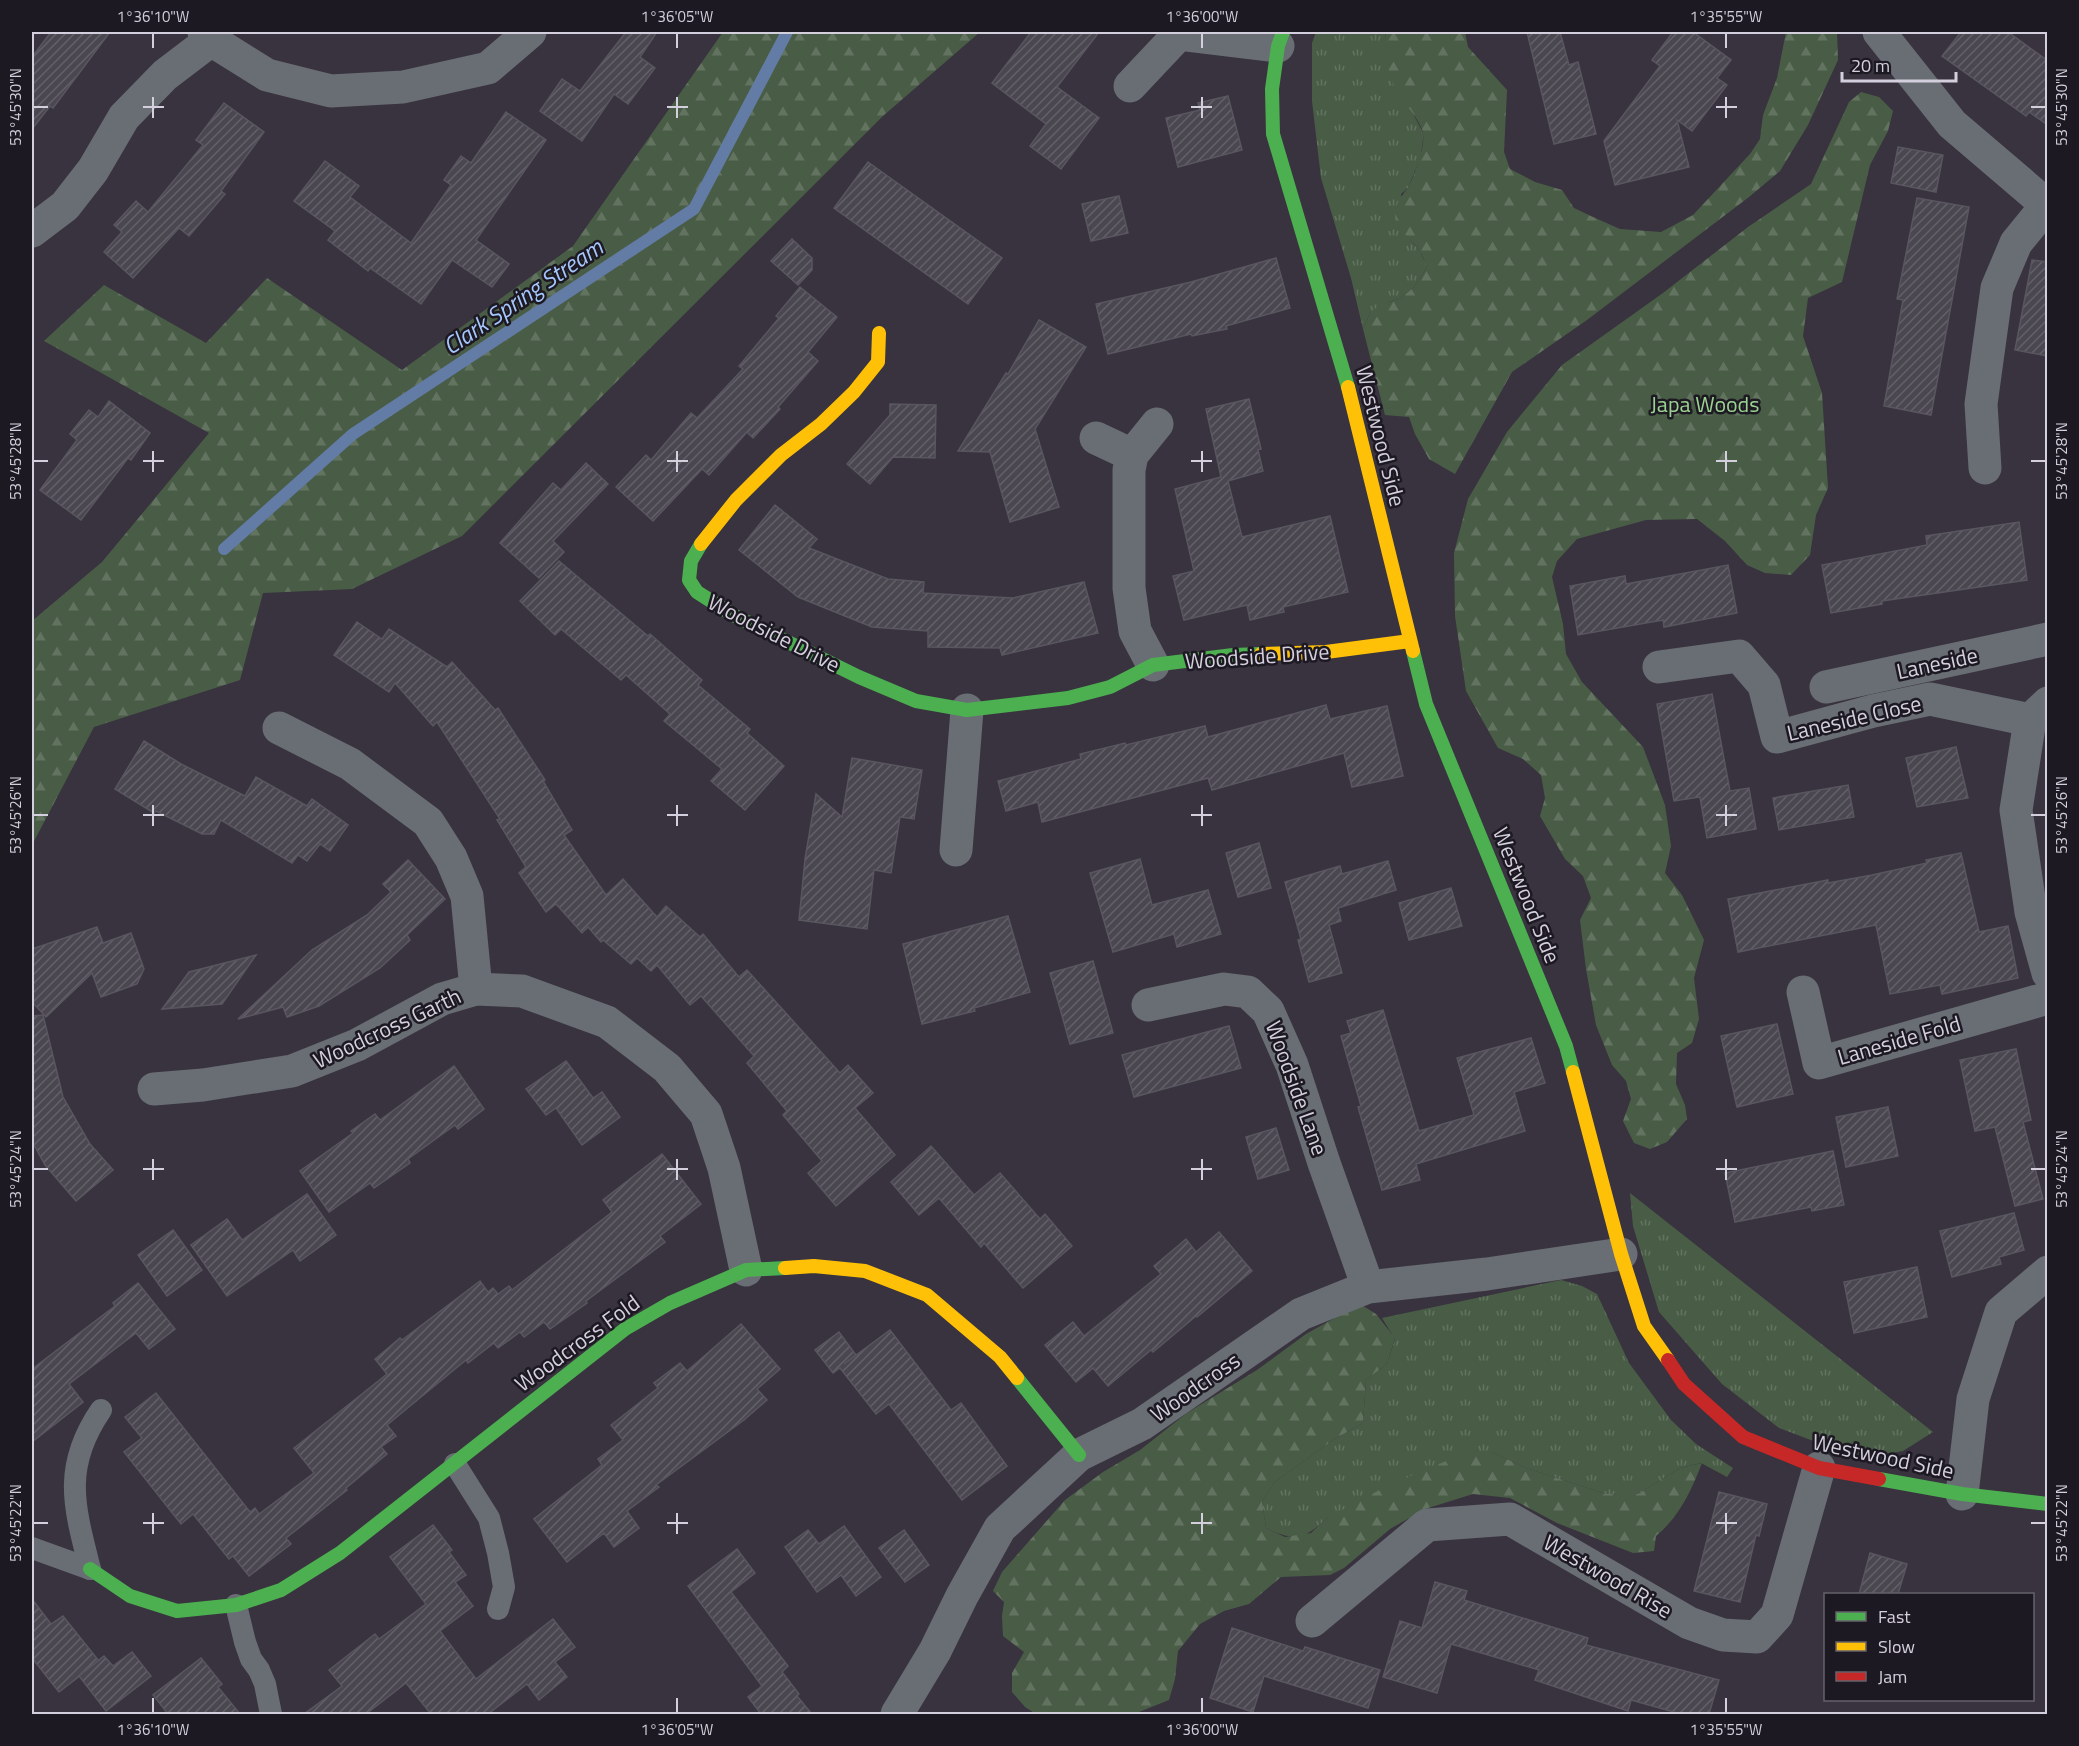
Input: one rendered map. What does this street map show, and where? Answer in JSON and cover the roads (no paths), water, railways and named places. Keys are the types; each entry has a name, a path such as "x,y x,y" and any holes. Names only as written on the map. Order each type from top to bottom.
{"street":[{"path":"32,231 65,206 93,170 124,117 207,36 267,75 331,91 403,87 488,68 530,32"},
{"path":"1879,32 1952,124 2047,205 2016,243 1997,288 1981,405 1985,468"},
{"path":"1130,86 1178,33 1281,39"},
{"name":"Westwood Side","path":"1281,39 1272,88 1273,134 1350,392 1426,704 1566,1046 1621,1254 1644,1326 1684,1384 1743,1437 1819,1468 1962,1494 2048,1504"},
{"name":"Woodside Drive","path":"879,333 878,362 854,392 821,424 781,455 736,500 699,547 691,561 689,580 697,592 732,615 828,662 916,701 967,710 1068,698 1110,687 1153,665 1233,655 1326,652 1410,641"},
{"path":"1153,665 1135,631 1129,588 1128,501 1132,455 1157,424"},
{"path":"1096,438 1132,455"},
{"name":"Laneside","path":"1826,687 2048,639"},
{"name":"Laneside Close","path":"1659,667 1739,656 1764,685 1777,737 1873,711 1930,699 2039,712"},
{"path":"956,850 967,710"},
{"path":"2039,712 2016,810 2031,912 2048,973"},
{"path":"279,728 350,764 428,822 450,858 467,896 476,989"},
{"name":"Woodcross Garth","path":"154,1089 203,1086 292,1071 357,1045 442,999 476,989 522,991 607,1022 667,1068 706,1114 724,1168 746,1270"},
{"name":"Woodside Lane","path":"1148,1005 1224,989 1248,993 1268,1011 1292,1065 1368,1287"},
{"name":"Laneside Fold","path":"1803,993 1819,1063 2048,998"},
{"name":"Woodcross","path":"897,1714 935,1651 962,1596 1000,1528 1079,1455 1142,1424 1301,1314 1368,1287 1487,1274 1621,1254"},
{"name":"Woodcross Fold","path":"90,1569 130,1596 177,1611 236,1605 281,1590 340,1553 625,1329 670,1303 746,1270 814,1266 865,1271 927,1295 1000,1358 1079,1455"},
{"path":"1962,1494 1973,1399 2001,1312 2048,1272"},
{"name":"Westwood Rise","path":"1312,1621 1428,1525 1510,1519 1689,1623 1723,1635 1757,1636 1777,1616 1819,1468"}],"lane":[{"path":"90,1569 77,1515 75,1477 81,1445 88,1428 100,1410"},
{"path":"455,1464 489,1518 504,1587 498,1609"},
{"path":"32,1548 90,1569"},
{"path":"236,1605 248,1651 260,1670 265,1684 271,1714"}],"waterway":[{"name":"Clark Spring Stream","path":"224,549 353,434 694,209 787,32"}],"park label":[{"name":"Japa Woods","path":"1705,404"}]}
